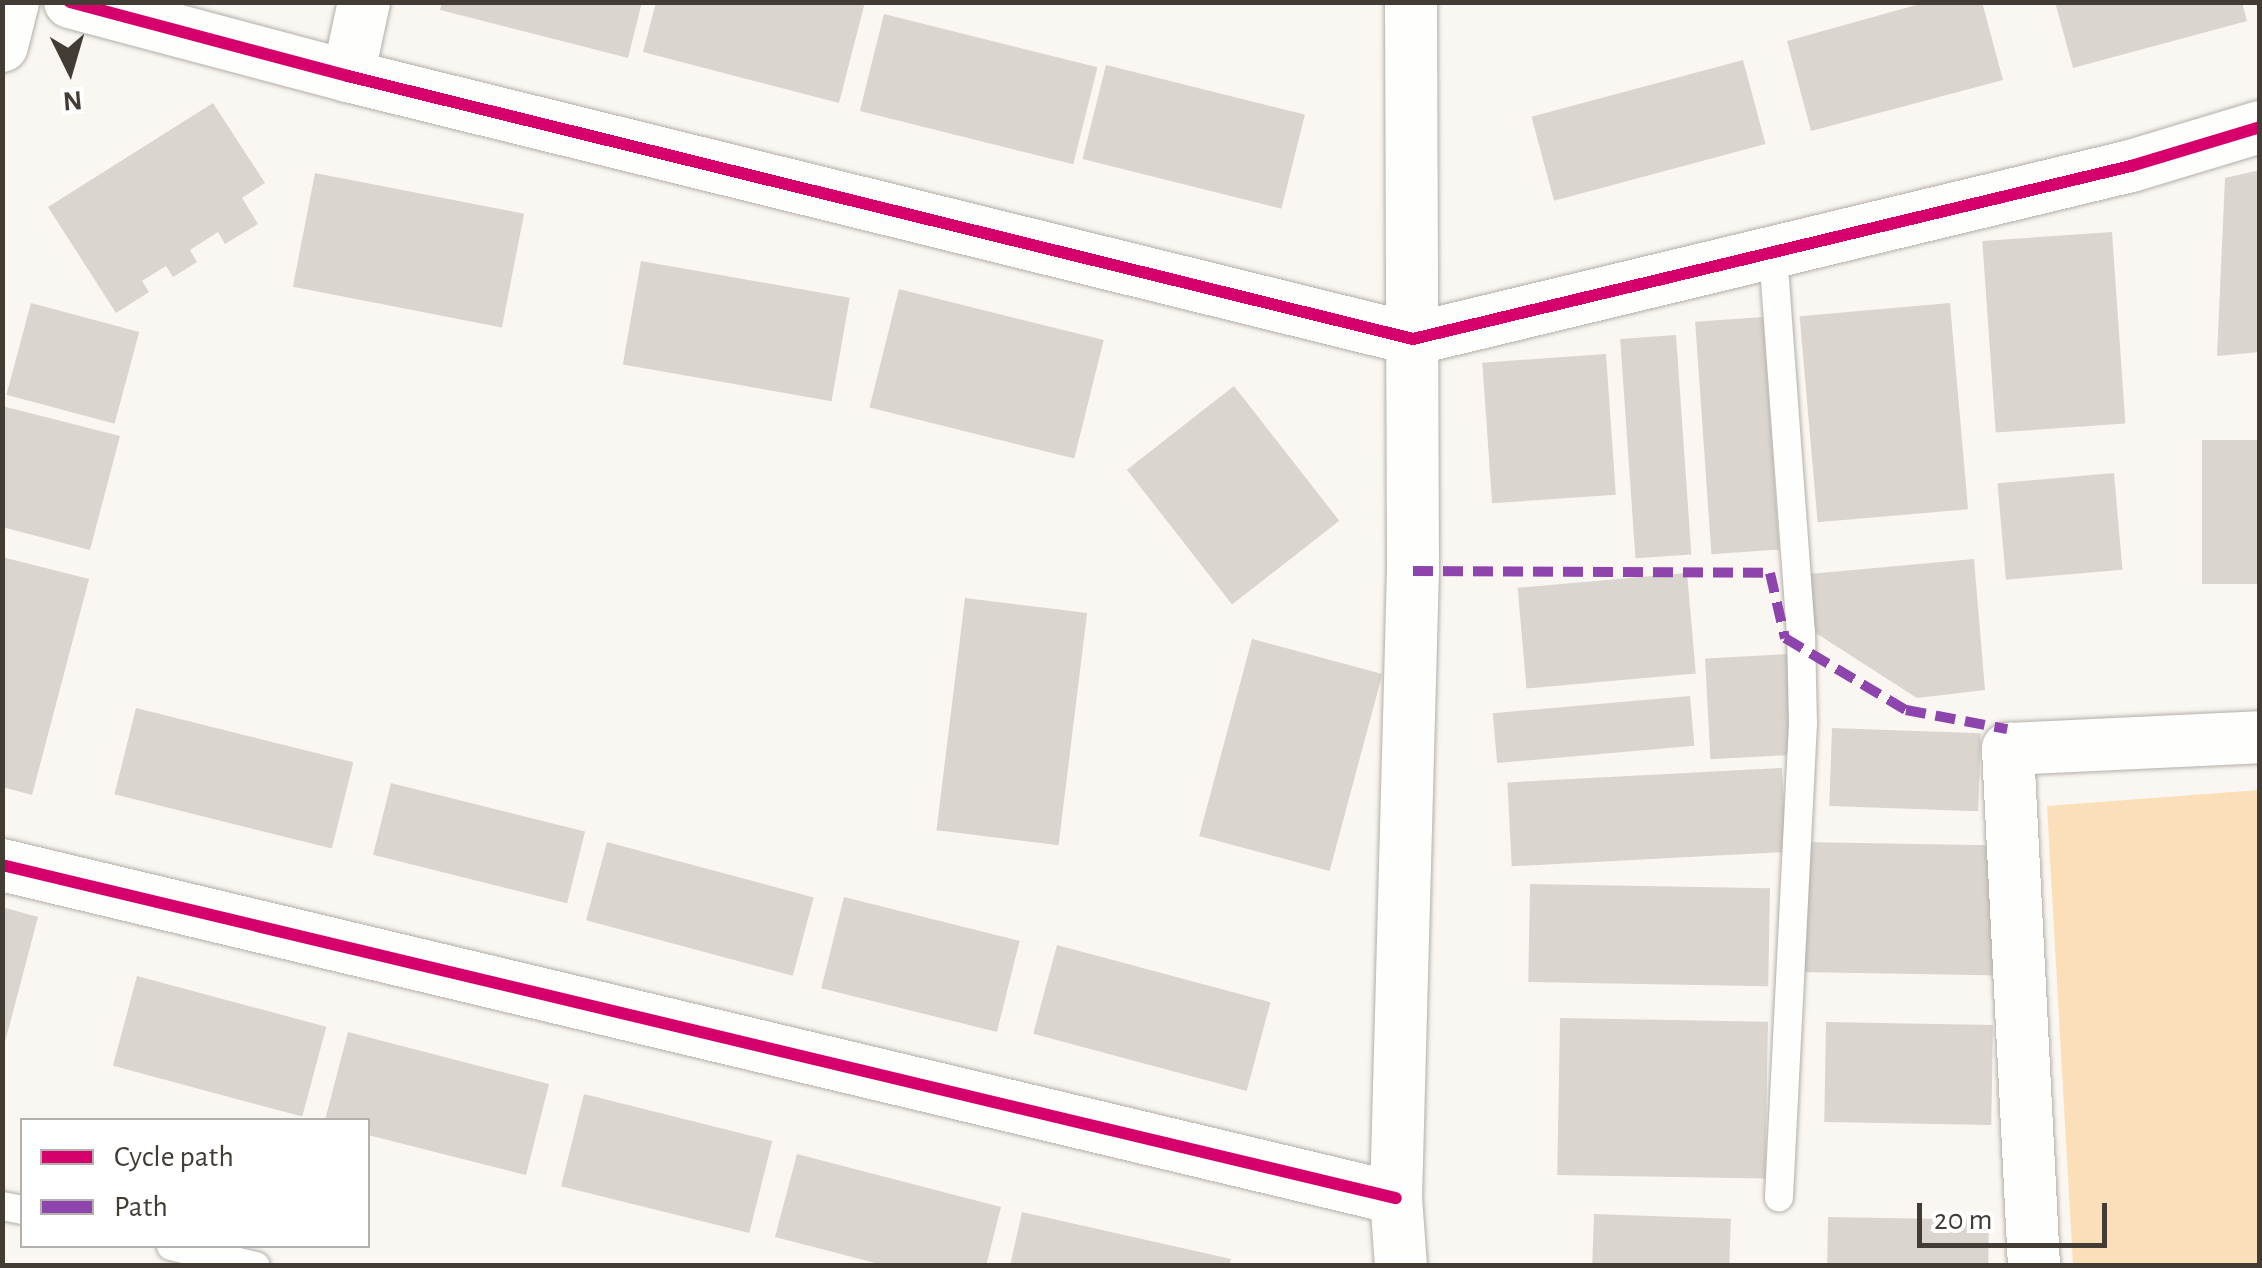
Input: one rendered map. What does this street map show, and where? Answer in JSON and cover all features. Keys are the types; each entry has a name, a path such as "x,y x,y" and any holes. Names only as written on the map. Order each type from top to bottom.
{"street":[{"path":"2,46 13,2"},
{"path":"70,2 348,76 1413,339 2131,166 2260,127"},
{"path":"348,76 364,2"},
{"path":"1401,1266 1396,1198 1413,572 1411,2"},
{"path":"2034,1266 2008,750 2260,736"},
{"path":"2,865 1396,1198"}],"lane":[{"path":"1773,252 1801,631 1803,723 1779,1197"},
{"path":"180,1248 256,1266"}],"shaded area":[{"path":"2259,790 2259,1265 2073,1265 2047,806"}],"building":[{"path":"442,2 642,2 628,58 440,10"},
{"path":"656,2 865,2 839,103 643,52"},
{"path":"1927,2 1982,2 2003,80 1811,131 1787,41"},
{"path":"2055,2 2242,2 2247,21 2073,68"},
{"path":"884,14 1097,67 1073,164 860,111"},
{"path":"1743,60 1766,144 1554,201 1531,117"},
{"path":"1106,65 1305,115 1281,209 1083,159"},
{"path":"213,103 265,183 242,198 258,224 225,244 218,232 190,250 197,262 173,277 166,266 142,281 149,292 116,313 48,207"},
{"path":"2260,170 2260,352 2217,356 2225,178"},
{"path":"315,173 524,214 502,328 293,287"},
{"path":"2112,232 2125,424 1996,433 1982,241"},
{"path":"641,261 850,298 832,401 623,364"},
{"path":"899,289 1104,340 1074,458 869,407"},
{"path":"31,303 139,332 115,424 6,395"},
{"path":"1950,303 1968,509 1818,522 1800,316"},
{"path":"1763,317 1779,549 1711,554 1695,322"},
{"path":"1676,335 1691,554 1635,558 1620,339"},
{"path":"1606,354 1616,495 1492,503 1482,363"},
{"path":"1234,386 1339,521 1232,604 1127,470"},
{"path":"2,406 120,436 90,550 2,527"},
{"path":"2202,440 2260,440 2260,584 2202,584"},
{"path":"2114,473 2122,570 2006,580 1997,483"},
{"path":"2,557 89,579 32,795 2,787"},
{"path":"1974,559 1985,690 1917,698 1811,630 1809,574"},
{"path":"1687,573 1696,674 1526,688 1518,588"},
{"path":"965,598 1087,613 1059,845 936,830"},
{"path":"1252,639 1382,674 1330,871 1199,836"},
{"path":"1789,654 1794,755 1710,759 1705,658"},
{"path":"1690,696 1694,746 1497,763 1493,713"},
{"path":"136,708 353,762 332,849 114,794"},
{"path":"1832,728 1981,733 1978,811 1829,806"},
{"path":"1782,768 1786,852 1512,866 1507,782"},
{"path":"391,783 585,831 567,903 373,855"},
{"path":"607,842 814,897 793,976 586,920"},
{"path":"1801,842 2005,846 2003,976 1799,972"},
{"path":"1530,884 1770,888 1768,986 1528,982"},
{"path":"844,897 1020,941 997,1032 821,988"},
{"path":"2,907 38,917 4,1046 2,1046"},
{"path":"1057,945 1270,1002 1247,1091 1033,1034"},
{"path":"137,976 326,1027 302,1117 113,1066"},
{"path":"1560,1018 1768,1022 1765,1179 1557,1175"},
{"path":"1826,1022 1993,1025 1991,1125 1824,1122"},
{"path":"348,1032 549,1084 526,1175 370,1136 370,1118 326,1118"},
{"path":"584,1094 772,1141 749,1233 561,1186"},
{"path":"797,1154 1001,1207 986,1266 887,1266 775,1237"},
{"path":"1022,1212 1231,1259 1229,1266 1010,1266"},
{"path":"1594,1214 1731,1219 1729,1266 1592,1266"},
{"path":"1828,1217 1989,1220 1988,1266 1827,1266"}],"marked path":[{"path":"1413,571 1770,573 1785,638 1906,710 2007,729"}],"cycle path":[{"path":"70,2 348,76 1413,339 2131,166 2260,127"},
{"path":"2,865 1396,1198"}]}
